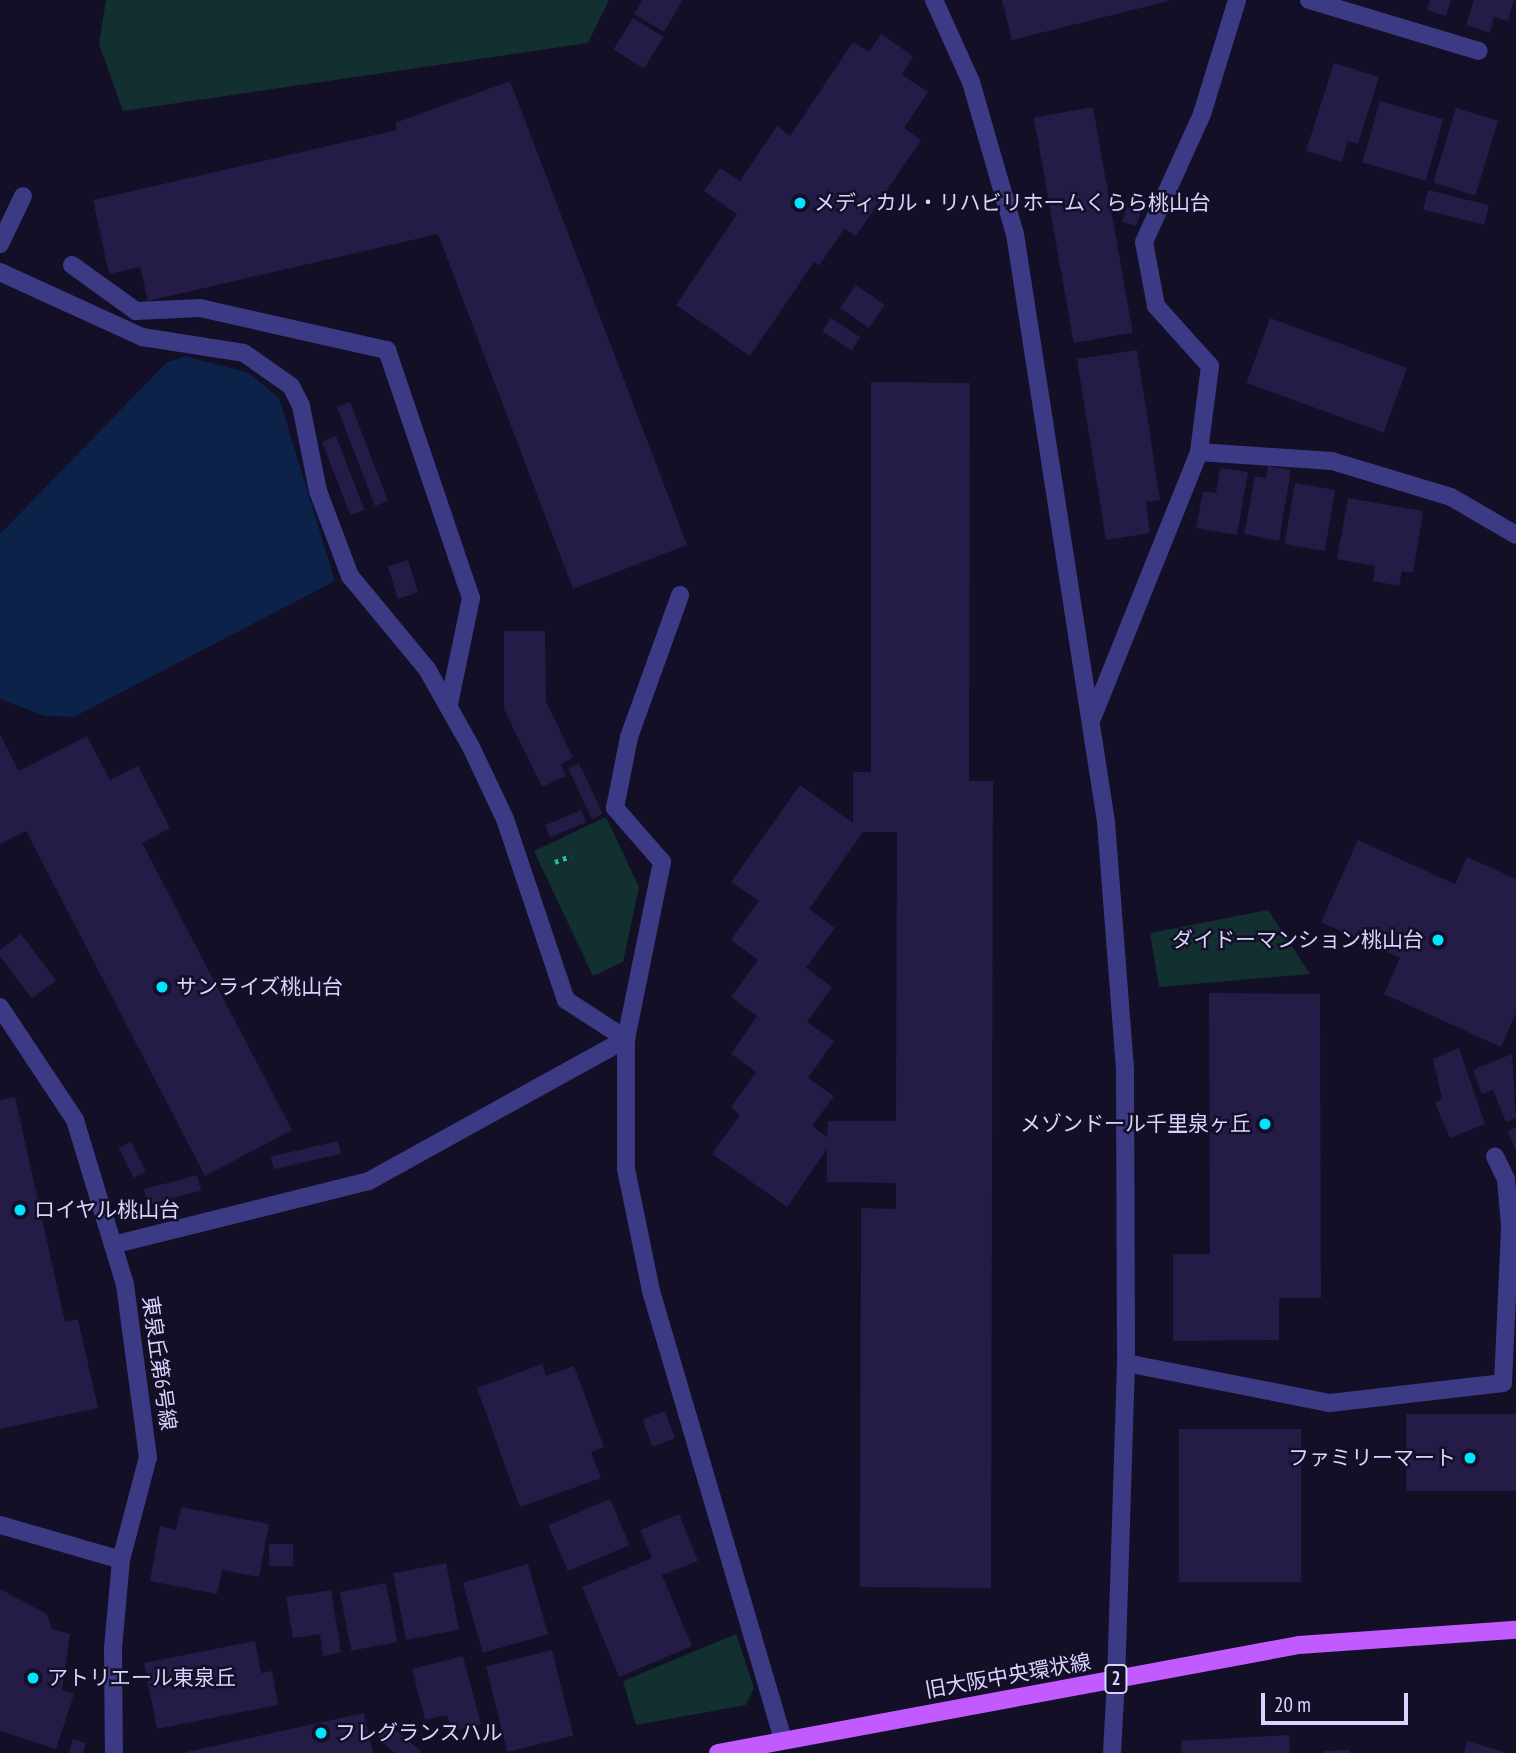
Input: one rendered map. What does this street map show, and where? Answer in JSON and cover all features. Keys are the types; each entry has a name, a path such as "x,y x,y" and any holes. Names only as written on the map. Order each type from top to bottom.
{"main road":[{"name":"旧大阪中央環状線","path":"718,1753 1299,1646 1516,1630"}],"street":[{"path":"934,0 971,82 1015,234 1093,716 1125,1071 1126,1363 1112,1753"},
{"path":"1093,716 1199,452 1210,366 1156,306 1144,242 1202,114 1237,0"},
{"path":"1309,0 1479,51"},
{"path":"0,244 23,196"},
{"path":"72,265 136,311 200,308 387,351 471,598 449,704"},
{"path":"0,272 142,337 244,353 275,371 301,406 318,491 350,576 449,704 505,819 566,1000 626,1040"},
{"path":"1199,452 1332,461 1451,497 1516,535"},
{"path":"680,595 629,737 615,808 662,862 626,1040 626,1169 651,1291 783,1739"},
{"name":"東泉丘第6号線","path":"0,1007 75,1119 116,1244 148,1457 121,1560 113,1648 114,1753"},
{"path":"116,1244 369,1181 626,1040"},
{"path":"1126,1363 1330,1403 1503,1383 1510,1226 1506,1179 1495,1156"},
{"path":"0,1525 121,1560"}],"green space":[{"path":"106,0 609,0 588,43 123,111 99,44"},
{"path":"606,817 639,887 623,962 593,976 534,851"},
{"path":"1268,910 1310,974 1159,987 1150,933"},
{"path":"736,1634 754,1688 746,1705 636,1725 623,1681"}],"water":[{"path":"185,356 249,373 279,398 335,581 74,717 45,716 0,699 0,534 166,363"}],"building":[{"path":"642,0 682,1 664,32 634,14"},
{"path":"1002,0 1169,0 1169,1 1012,40"},
{"path":"1430,0 1451,0 1446,16 1427,10"},
{"path":"1474,0 1514,0 1508,21 1494,17 1490,33 1466,25"},
{"path":"633,18 664,37 644,68 613,49"},
{"name":"メディカル・リハビリホームくらら桃山台","path":"881,34 913,56 902,75 928,92 904,128 921,140 856,236 844,229 819,266 814,262 750,356 676,305 737,214 704,191 720,168 740,181 777,126 790,136 853,42 869,52"},
{"path":"1334,63 1379,77 1358,144 1348,141 1342,162 1306,151"},
{"path":"510,81 687,545 573,589 438,234 148,301 140,267 109,274 93,200 397,130 395,123"},
{"path":"1380,101 1443,119 1426,181 1362,163"},
{"path":"1093,107 1133,333 1074,343 1034,117"},
{"path":"1456,108 1498,121 1475,195 1433,183"},
{"path":"1428,190 1489,205 1484,225 1423,209"},
{"path":"1132,193 1146,198 1136,226 1122,221"},
{"path":"856,285 885,305 869,328 840,308"},
{"path":"831,318 860,337 852,350 822,331"},
{"path":"1270,318 1407,368 1384,433 1246,383"},
{"path":"1137,350 1160,500 1146,502 1150,533 1106,540 1077,359"},
{"path":"871,382 970,383 969,781 993,781 991,1588 860,1587 861,1208 896,1209 896,1183 827,1182 827,1149 787,1207 712,1154 740,1115 731,1107 756,1072 731,1054 757,1016 731,997 758,960 731,940 759,901 731,882 800,785 853,823 853,772 871,772","holes":["863,832 897,832 896,1121 828,1121 827,1137 812,1126 834,1096 808,1078 834,1041 807,1022 832,987 806,968 835,928 809,909"]},
{"path":"350,402 388,501 375,506 337,407"},
{"path":"336,436 364,510 350,515 322,441"},
{"path":"1268,466 1291,470 1279,541 1244,534 1255,476 1266,478"},
{"path":"1220,468 1248,472 1237,535 1196,528 1203,491 1216,493"},
{"path":"1295,483 1335,490 1325,551 1284,544"},
{"path":"1348,498 1423,511 1413,573 1402,571 1399,586 1373,581 1375,566 1337,559"},
{"path":"408,560 418,593 398,599 388,566"},
{"path":"504,631 545,631 546,701 573,758 561,764 566,776 542,787 504,709"},
{"name":"サンライズ桃山台","path":"0,735 19,771 87,736 110,780 138,766 170,828 142,843 292,1130 205,1176 26,831 0,844"},
{"path":"579,763 603,814 592,819 568,768"},
{"path":"581,810 586,822 550,837 545,825"},
{"name":"ダイドーマンション桃山台","path":"1358,840 1455,884 1467,857 1516,879 1516,1013 1501,1047 1384,994 1400,958 1321,922"},
{"path":"21,934 56,980 32,998 0,956 0,950"},
{"name":"メゾンドール千里泉ヶ丘","path":"1209,993 1320,994 1321,1298 1279,1298 1279,1340 1173,1341 1173,1254 1210,1254"},
{"path":"1459,1048 1485,1124 1450,1138 1435,1103 1442,1099 1433,1059"},
{"path":"1512,1054 1516,1118 1506,1122 1493,1090 1482,1094 1473,1070"},
{"name":"ロイヤル桃山台","path":"15,1097 65,1322 78,1319 98,1408 0,1429 0,1100"},
{"path":"1516,1127 1516,1151 1508,1131"},
{"path":"338,1141 341,1154 274,1169 271,1157"},
{"path":"131,1142 146,1171 134,1178 119,1148"},
{"path":"197,1175 201,1190 148,1205 144,1189"},
{"path":"542,1364 546,1376 574,1366 604,1447 591,1452 601,1478 520,1507 477,1388"},
{"path":"665,1411 675,1438 652,1446 642,1419"},
{"path":"1406,1414 1516,1414 1516,1491 1406,1491"},
{"path":"1179,1429 1301,1429 1301,1582 1179,1582"},
{"path":"610,1499 630,1545 568,1571 548,1525"},
{"path":"181,1507 269,1524 259,1577 222,1570 217,1594 150,1581 160,1526 176,1530"},
{"path":"679,1514 698,1561 662,1575 692,1646 619,1677 582,1587 652,1558 640,1530"},
{"path":"269,1544 293,1544 293,1566 269,1566"},
{"path":"446,1563 459,1630 406,1640 393,1573"},
{"path":"528,1564 548,1634 483,1653 463,1583"},
{"path":"386,1583 397,1642 351,1651 340,1592"},
{"name":"アトリエール東泉丘","path":"0,1589 47,1614 52,1629 70,1634 62,1690 74,1694 56,1749 0,1731"},
{"path":"331,1590 341,1652 323,1656 320,1634 293,1638 286,1597"},
{"path":"255,1641 261,1673 272,1671 278,1705 157,1729 144,1663"},
{"path":"552,1650 573,1735 507,1752 486,1666"},
{"path":"463,1656 481,1724 452,1731 447,1715 425,1720 412,1669"},
{"name":"フレグランスハル","path":"364,1713 373,1753 186,1753 186,1752"},
{"path":"388,1724 421,1751 420,1753 395,1753 377,1738"},
{"path":"1289,1735 1290,1753 1182,1753 1181,1741"},
{"path":"73,1739 86,1743 83,1753 69,1753"},
{"path":"1467,1741 1504,1752 1504,1753 1464,1753"},
{"path":"1350,1750 1350,1753 1323,1753 1323,1751"}],"place":[{"name":"メディカル・リハビリホームくらら桃山台","path":"800,203"},
{"name":"ダイドーマンション桃山台","path":"1438,940"},
{"name":"サンライズ桃山台","path":"162,987"},
{"name":"メゾンドール千里泉ヶ丘","path":"1265,1124"},
{"name":"ロイヤル桃山台","path":"20,1210"},
{"name":"ファミリーマート","path":"1470,1458"},
{"name":"アトリエール東泉丘","path":"33,1678"},
{"name":"フレグランスハル","path":"321,1733"}]}
